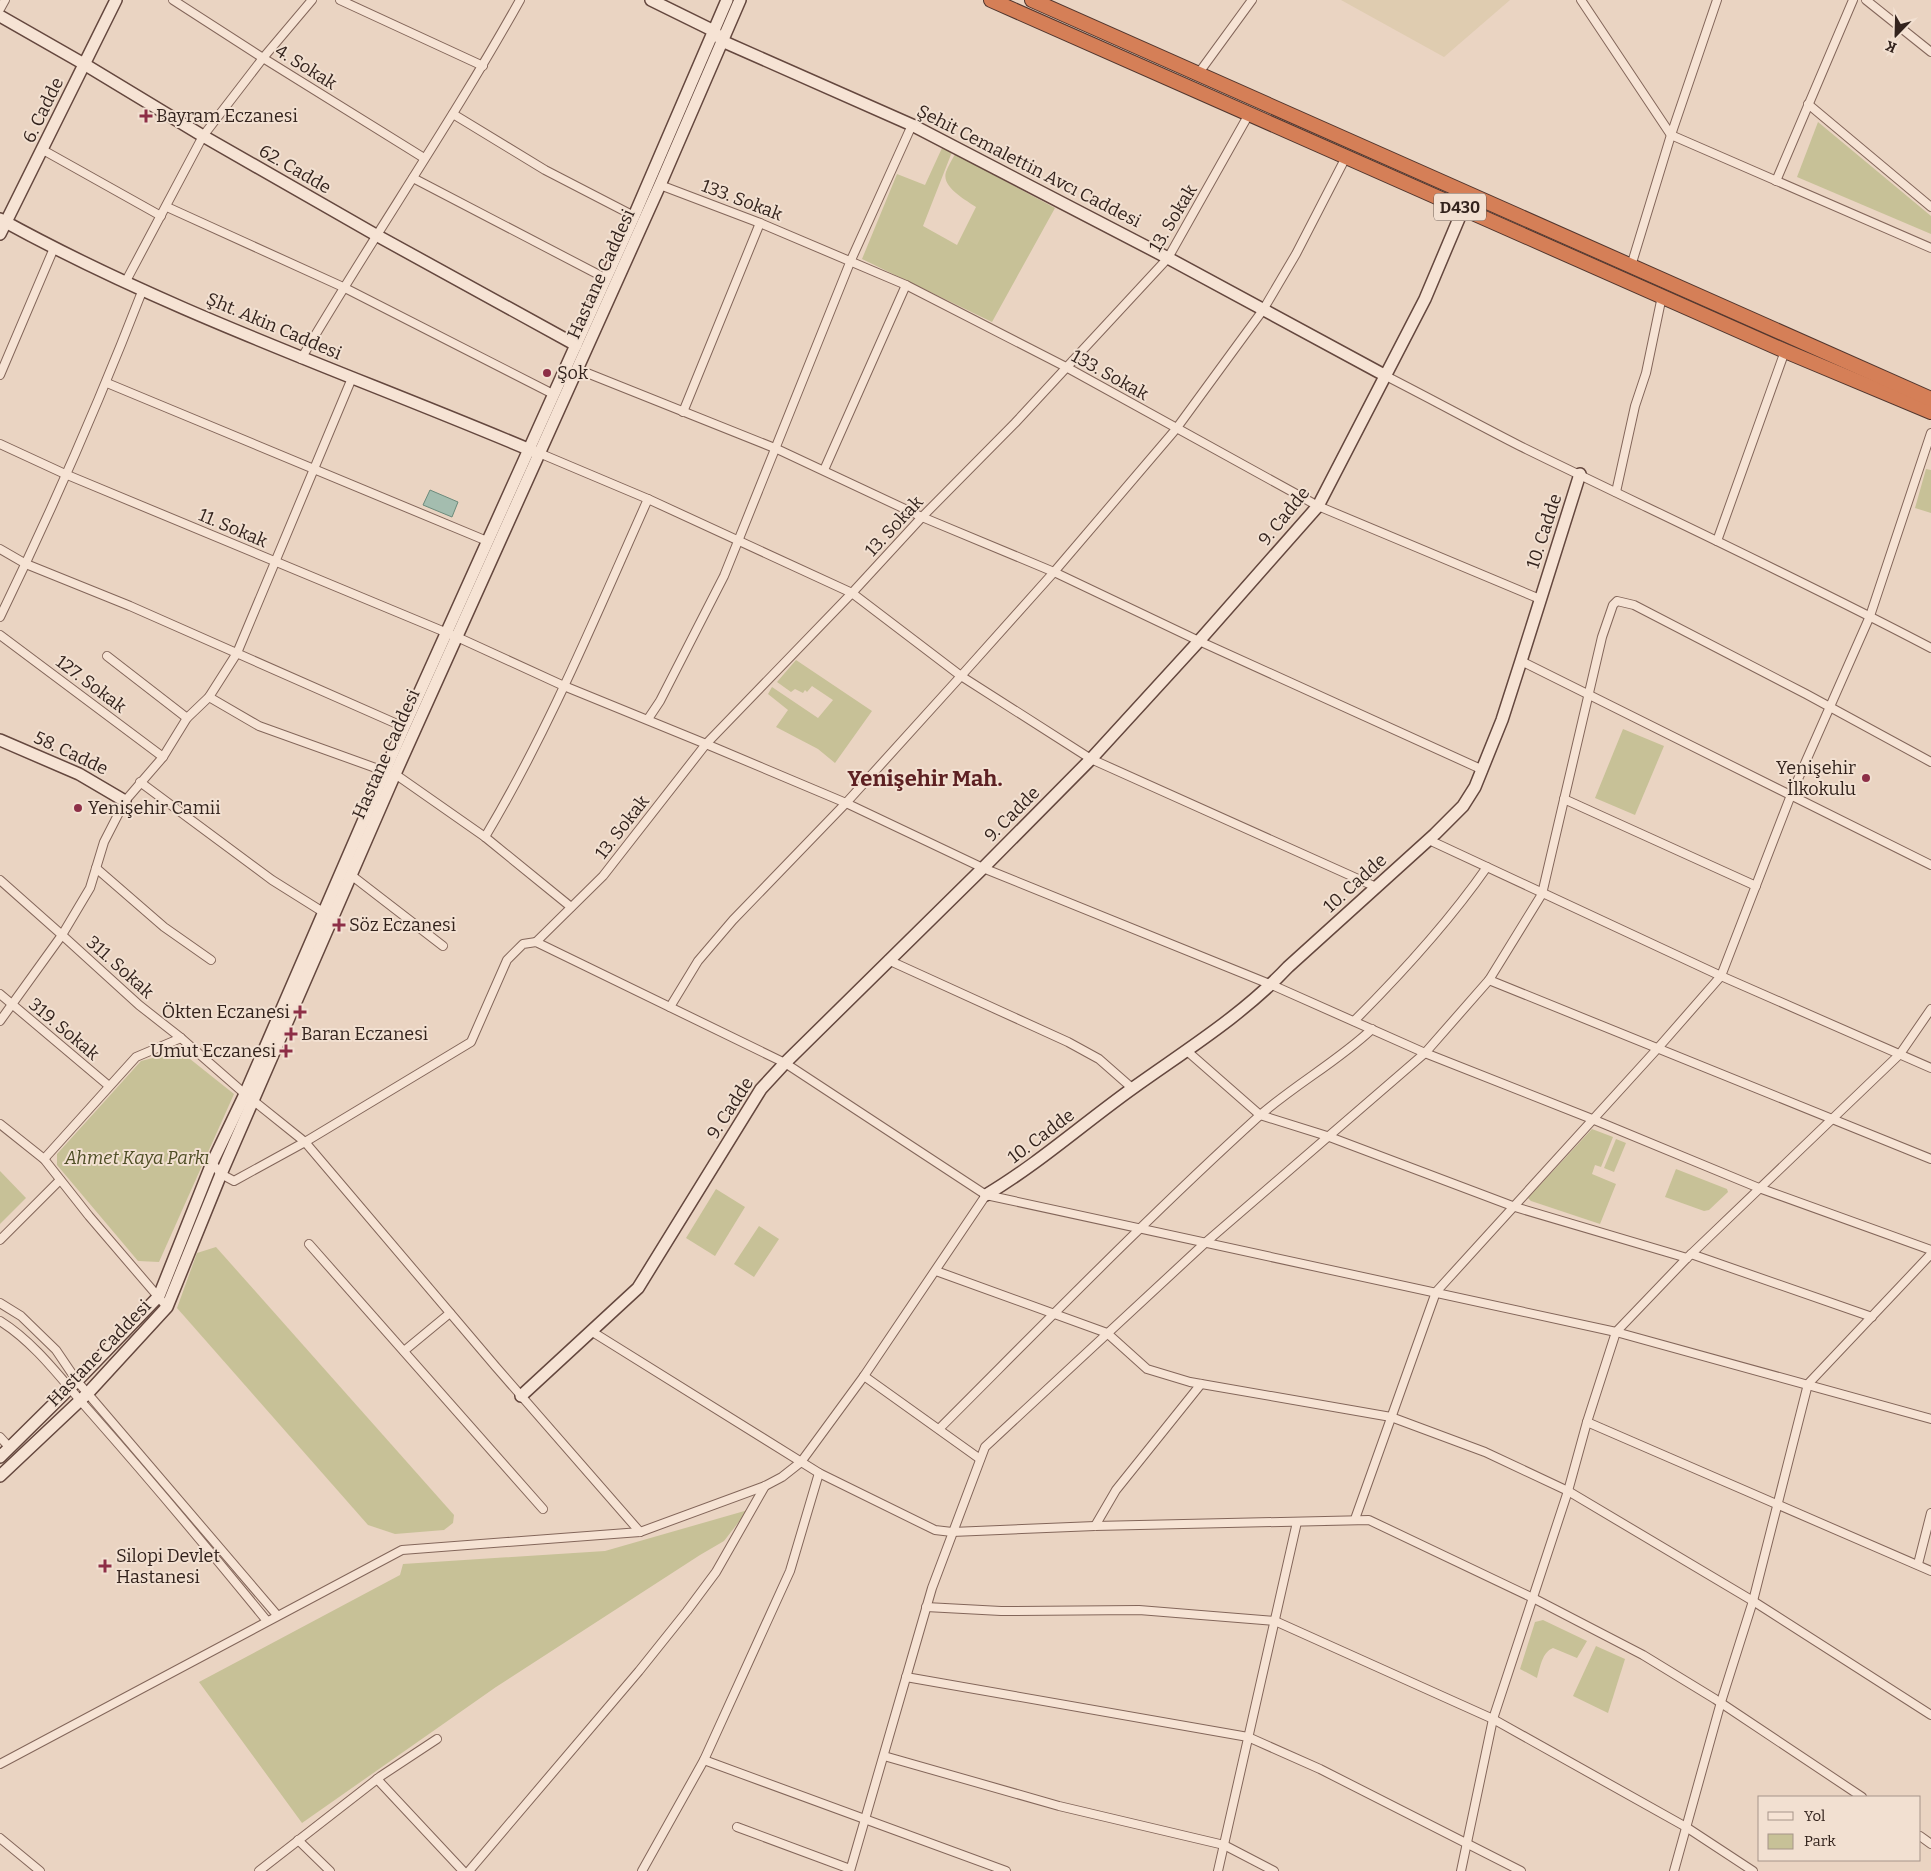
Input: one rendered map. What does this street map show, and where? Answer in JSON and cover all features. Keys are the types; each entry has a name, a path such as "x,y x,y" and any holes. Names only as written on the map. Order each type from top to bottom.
{"highway":[{"name":"D430","path":"991,0 1785,351 1931,412"},
{"name":"D430","path":"1033,0 1931,399"}],"street":[{"path":"0,9 5,0"},
{"name":"6. Cadde","path":"0,234 3,220 43,150 116,0"},
{"name":"4. Sokak","path":"173,0 424,158"},
{"path":"126,281 160,216 167,207 203,136 263,58 312,0"},
{"path":"340,0 483,66"},
{"path":"302,358 343,287 483,66 520,0"},
{"name":"Şehit Cemalettin Avcı Caddesi","path":"651,0 714,31 722,41 912,124 1168,258 1386,376"},
{"name":"Hastane Caddesi","path":"0,1476 84,1397 167,1307 323,912 390,773 534,451 553,394 634,216 727,0"},
{"name":"Hastane Caddesi","path":"0,1458 74,1385 159,1296 212,1163 249,1097 352,876 390,773 404,727 452,635 486,541 577,369 660,185 740,0"},
{"path":"1198,74 1252,0"},
{"path":"1581,0 1671,135 1931,248"},
{"path":"1631,266 1671,135 1717,0"},
{"path":"1776,181 1852,0"},
{"path":"1866,0 1931,52"},
{"name":"62. Cadde","path":"0,16 203,136 376,235 576,345"},
{"path":"1808,104 1931,206"},
{"path":"453,114 545,170 634,216"},
{"name":"13. Sokak","path":"221,1174 234,1181 305,1142 471,1042 507,960 523,944 536,942 603,876 706,744 852,593 922,517 1015,423 1168,258 1249,114"},
{"path":"648,719 660,701 724,576 777,449 851,260 912,124"},
{"path":"43,150 160,216"},
{"path":"670,1007 698,961 733,920 846,803 961,676 1054,572 1176,428 1263,310 1296,254 1346,157"},
{"path":"413,178 605,278"},
{"name":"133. Sokak","path":"660,185 760,223 851,260 906,285 1066,367 1318,506 1540,599"},
{"path":"167,207 343,287 553,394"},
{"name":"9. Cadde","path":"521,1396 638,1288 761,1089 1091,759 1199,641 1318,506 1425,299 1463,209"},
{"name":"Şht. Akin Caddesi","path":"3,220 54,248 143,289 302,358 534,451"},
{"path":"684,412 760,223"},
{"path":"0,375 54,248"},
{"path":"824,470 906,285"},
{"path":"0,617 26,564 107,383 143,289"},
{"path":"1616,492 1635,406 1646,373 1662,296"},
{"path":"1717,540 1785,351"},
{"path":"577,369 777,449 922,517 1054,572 1199,641 1483,770"},
{"path":"1386,376 1519,445 1717,540 1931,648"},
{"path":"0,1021 62,935 90,888 104,842 125,801 163,757 187,718 209,697 237,653 352,378"},
{"path":"107,383 486,541"},
{"path":"1355,1519 1436,1292 1515,1207 1721,976 1791,794 1870,616 1931,433"},
{"name":"11. Sokak","path":"0,444 65,474 452,635 564,686 648,719 846,803 983,868 1272,985 1425,1052 1759,1188 1931,1250"},
{"path":"534,451 648,499 852,593 961,676 1091,759 1376,887"},
{"name":"10. Cadde","path":"986,1195 1011,1180 1132,1088 1187,1051 1272,985 1288,968 1429,840 1463,806 1483,770 1521,661 1580,474"},
{"path":"486,838 510,796 564,686 648,499"},
{"path":"0,549 26,564 130,606 404,727"},
{"path":"738,1827 850,1870 926,1607 952,1532 985,1447 1205,1243 1425,1052 1489,980 1542,894 1588,693 1604,631 1613,605 1617,601 1634,605 1806,694 1931,762"},
{"name":"127. Sokak","path":"0,635 163,757"},
{"path":"107,656 187,718"},
{"path":"1521,661 1931,865"},
{"path":"209,697 259,726 390,773 486,838 571,907"},
{"name":"58. Cadde","path":"0,740 79,774 125,801"},
{"path":"140,782 272,880 323,912"},
{"path":"1564,799 1756,886"},
{"path":"1429,840 1721,976 1931,1068"},
{"path":"1354,1021 1397,978 1473,887 1486,867"},
{"path":"96,868 164,927 211,960"},
{"path":"352,876 444,946"},
{"name":"311. Sokak","path":"0,880 139,1005 305,1142 521,1396 640,1532"},
{"path":"536,942 785,1063 986,1195 1616,1332 1931,1419"},
{"path":"888,960 1068,1042 1099,1059 1132,1088"},
{"path":"1489,980 1931,1159"},
{"name":"319. Sokak","path":"0,994 109,1086"},
{"path":"1461,1871 1493,1719 1568,1492 1587,1422 1616,1332 1689,1256 1900,1054 1931,1009"},
{"path":"938,1429 1140,1229 1260,1115 1353,1047 1372,1029"},
{"path":"44,1159 136,1057 181,1038"},
{"path":"1187,1051 1260,1115 1327,1136 1515,1207 1689,1256 1872,1317"},
{"path":"0,1124 44,1159 89,1216 167,1307"},
{"path":"212,1163 221,1174"},
{"path":"0,1240 60,1180"},
{"path":"0,1764 267,1620 402,1550 640,1532 765,1486 782,1477 801,1462 864,1376 986,1195"},
{"path":"309,1244 544,1509"},
{"path":"1674,1871 1721,1702 1753,1601 1776,1503 1808,1384 1931,1254"},
{"path":"936,1271 1107,1333 1147,1369 1201,1384 1391,1416 1485,1452 1568,1492 1753,1601 1931,1715"},
{"path":"0,1303 21,1316 56,1350 74,1385"},
{"path":"404,1351 450,1313"},
{"path":"0,1320 74,1385 267,1620"},
{"path":"592,1331 819,1473 935,1530 952,1532 1095,1526 1369,1520 1533,1598 1643,1655 1721,1702 1861,1796"},
{"path":"864,1376 980,1459"},
{"path":"1095,1526 1116,1490 1201,1384"},
{"path":"84,1397 277,1615"},
{"path":"1587,1422 1931,1571"},
{"path":"0,1437 10,1448"},
{"path":"642,1871 704,1760 790,1571 819,1473"},
{"path":"469,1871 639,1671 687,1611 716,1572 765,1486"},
{"path":"1918,1564 1931,1513"},
{"path":"1218,1871 1298,1522"},
{"path":"926,1607 1001,1610 1140,1610 1276,1621 1493,1719 1686,1827 1753,1871"},
{"path":"906,1677 1248,1737 1320,1769 1521,1871"},
{"path":"259,1871 377,1779 436,1739"},
{"path":"884,1756 1059,1806 1224,1845 1274,1871"},
{"path":"704,1760 1006,1871"},
{"path":"377,1779 463,1871"},
{"path":"0,1838 40,1871"},
{"path":"298,1840 330,1871"}],"shaded area":[{"path":"1341,0 1510,0 1444,57"},
{"path":"430,490 458,502 452,517 423,505"}],"green space":[{"path":"1818,122 1931,216 1931,234 1797,177"},
{"path":"942,148 952,152 923,226 957,245 976,207 955,192 945,178 955,154 1055,208 992,322 862,259 897,174 925,185"},
{"path":"1926,469 1931,470 1931,513 1915,508"},
{"path":"796,660 872,711 835,763 818,749 776,727 788,710 768,694 772,687 818,718 833,700 812,686 807,692 805,690 803,693 795,689 791,692 777,682"},
{"path":"1623,729 1664,746 1635,815 1595,798"},
{"name":"Ahmet Kaya Parkı","path":"180,1051 234,1094 159,1262 138,1261 57,1165 57,1154 141,1061"},
{"path":"1592,1129 1613,1137 1601,1167 1595,1165 1592,1174 1616,1184 1600,1224 1531,1201 1528,1198"},
{"path":"1616,1139 1626,1143 1614,1172 1604,1168"},
{"path":"1676,1169 1727,1189 1728,1192 1709,1210 1704,1211 1665,1197"},
{"path":"0,1171 26,1198 0,1224"},
{"path":"716,1189 745,1207 715,1256 686,1238"},
{"path":"759,1226 779,1239 754,1277 734,1264"},
{"path":"216,1247 454,1515 453,1523 444,1530 395,1534 368,1525 177,1308 197,1253"},
{"path":"748,1510 724,1541 496,1687 302,1823 199,1682 400,1575 403,1564 605,1551"},
{"path":"1543,1620 1587,1641 1577,1658 1553,1648 1549,1650 1542,1661 1537,1678 1520,1669 1535,1622"},
{"path":"1596,1646 1625,1659 1608,1713 1573,1696"}],"place":[{"name":"Bayram Eczanesi","path":"146,116"},
{"name":"Şok","path":"547,373"},
{"name":"Yenişehir İlkokulu","path":"1866,778"},
{"name":"Yenişehir Camii","path":"78,808"},
{"name":"Söz Eczanesi","path":"339,925"},
{"name":"Ökten Eczanesi","path":"300,1012"},
{"name":"Baran Eczanesi","path":"291,1034"},
{"name":"Umut Eczanesi","path":"286,1051"},
{"name":"Silopi Devlet Hastanesi","path":"105,1566"}],"district":[{"name":"Yenişehir Mah.","path":"925,778"}]}
